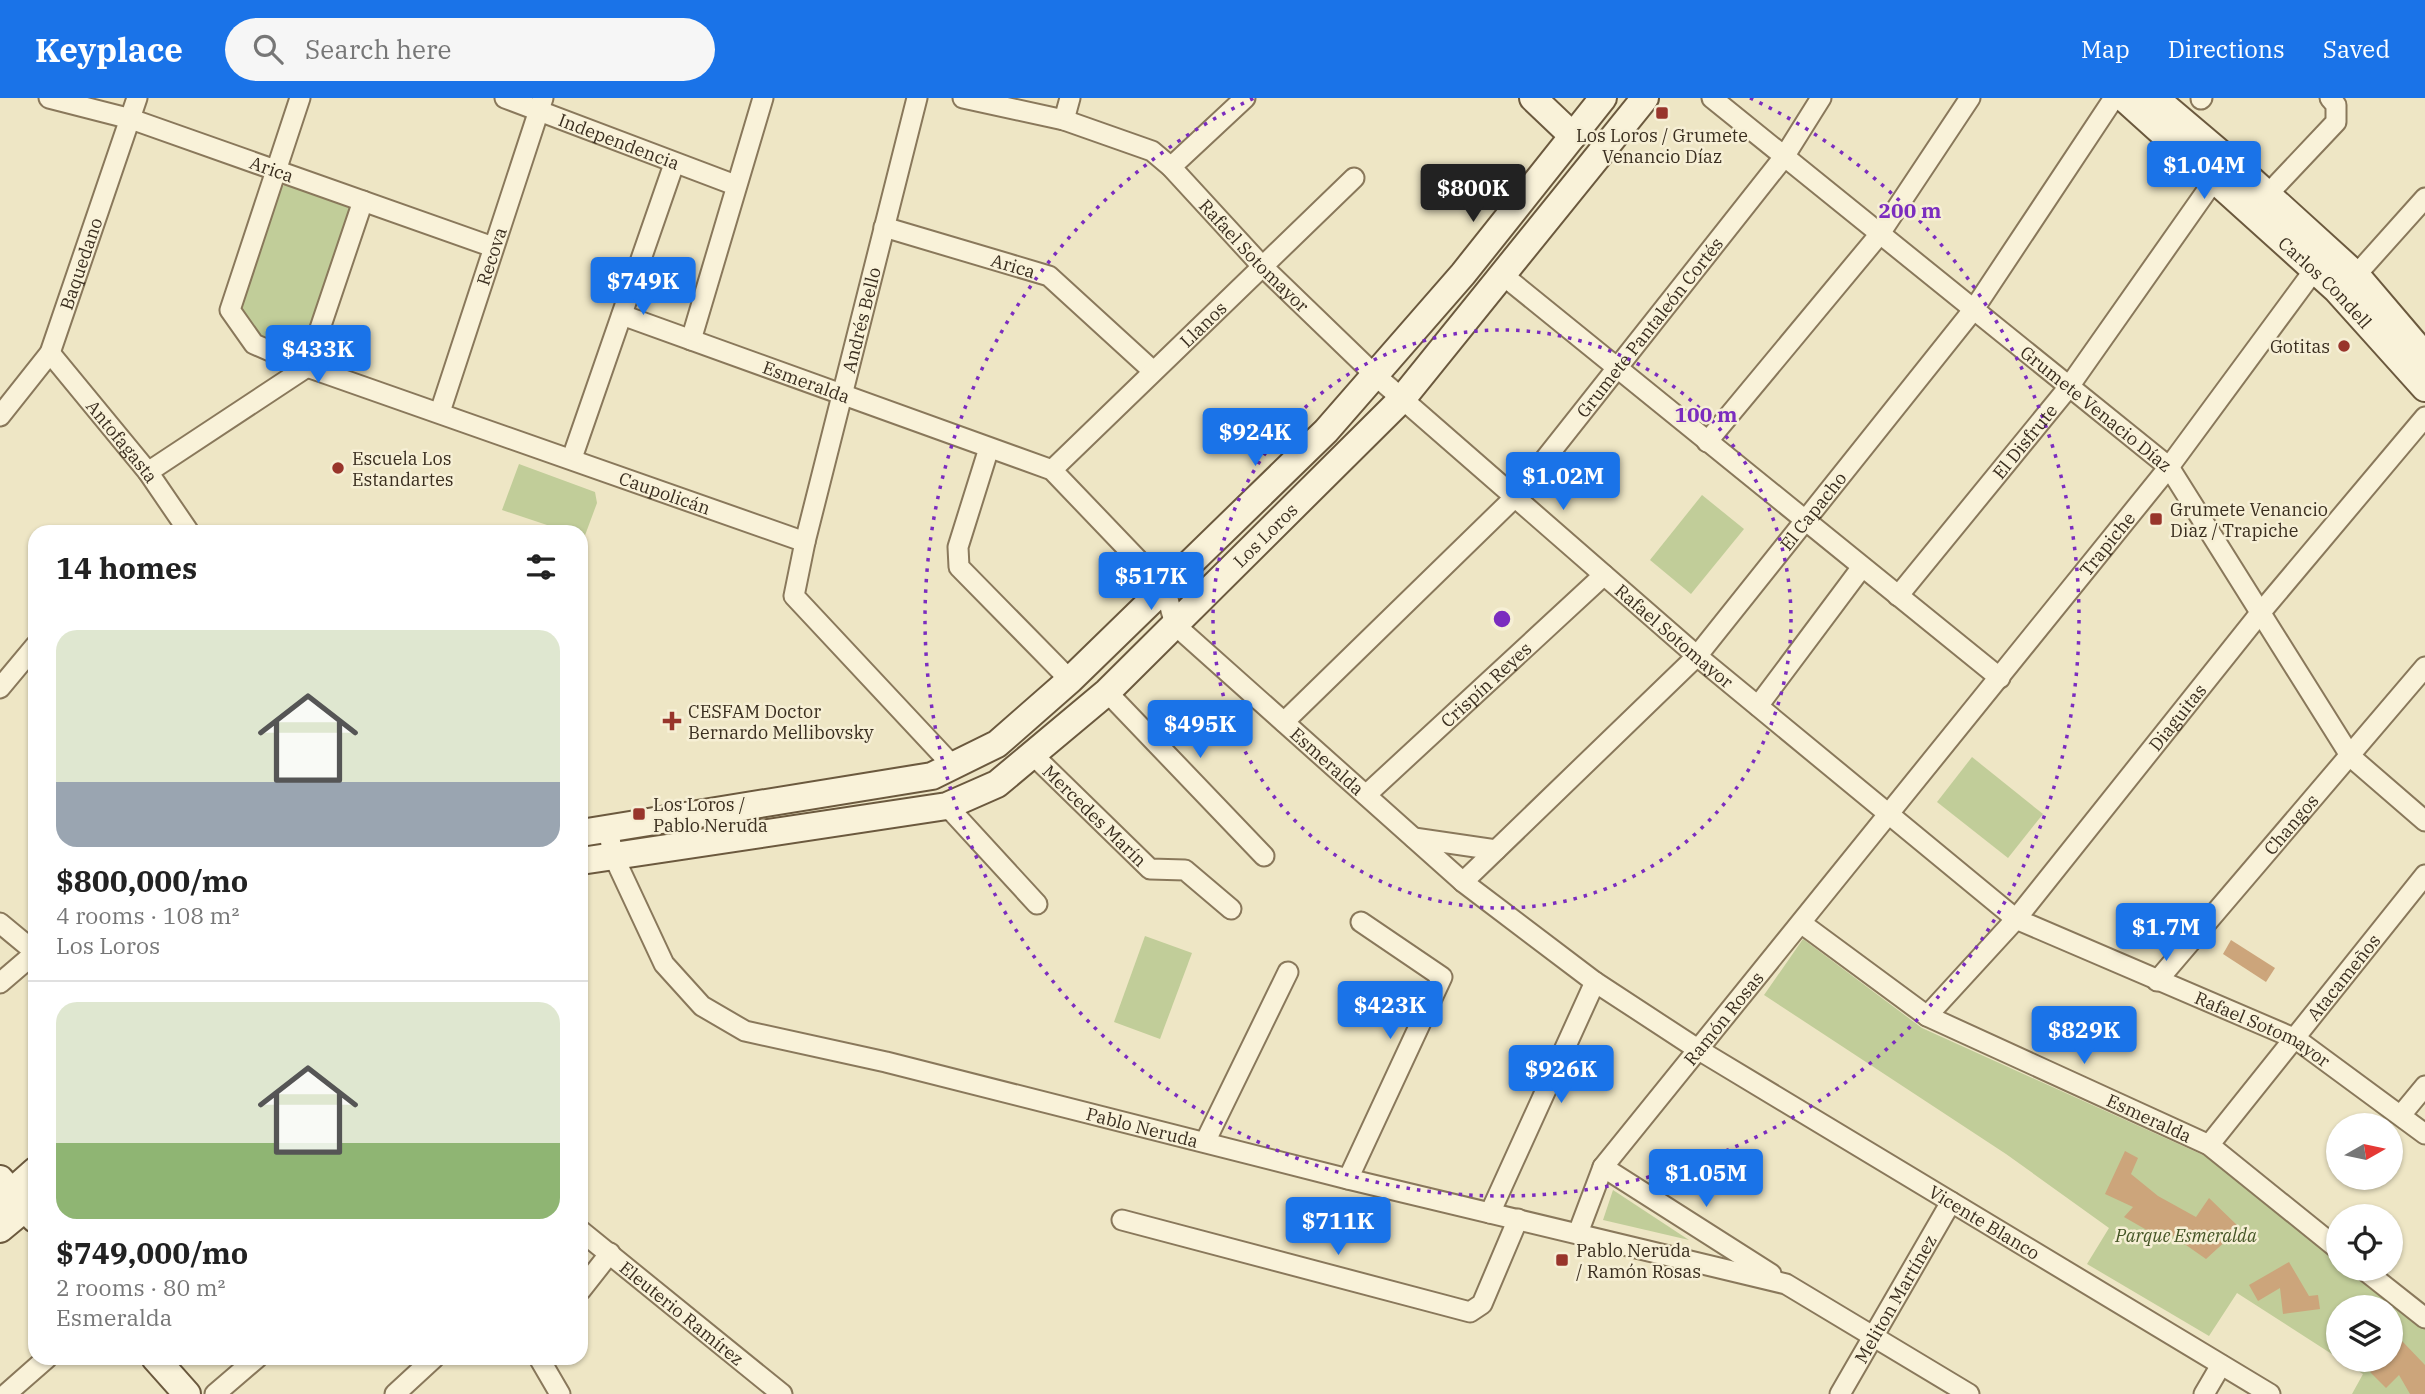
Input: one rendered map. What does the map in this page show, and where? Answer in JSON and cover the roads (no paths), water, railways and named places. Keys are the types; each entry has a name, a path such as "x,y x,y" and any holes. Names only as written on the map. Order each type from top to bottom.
{"main road":[{"path":"1532,98 1573,136"},
{"name":"Los Loros","path":"588,832 932,776 997,744 1070,680 1326,431 1463,274 1603,98"},
{"name":"Los Loros","path":"588,860 947,806 997,784 1107,692 1402,399 1504,276 1645,98"},
{"name":"Carlos Condell","path":"2124,98 2315,269 2346,282 2425,356"},
{"name":"Carlos Condell","path":"2155,98 2268,194 2346,282 2425,388"},
{"path":"0,1229 28,1183"},
{"path":"161,1365 187,1394"}],"street":[{"name":"Arica","path":"49,98 131,119 493,247"},
{"name":"Baquedano","path":"0,416 50,353 137,98"},
{"path":"275,169 300,98"},
{"name":"Independencia","path":"505,98 540,104 674,163 735,184"},
{"path":"691,340 735,184 763,98"},
{"name":"Andrés Bello","path":"805,542 917,98"},
{"name":"Rafael Sotomayor","path":"963,98 1064,120 1152,151 1171,167 1262,266 1376,376 1698,656 2017,919 2296,1039 2398,1113"},
{"path":"1064,120 1070,98"},
{"path":"1171,167 1245,98"},
{"name":"Grumete Venacio Díaz","path":"1712,98 2169,467 2351,757 2425,821"},
{"name":"Grumete Pantaleón Cortés","path":"1284,722 1515,497 1784,157 1821,98"},
{"path":"1707,442 1879,235 1970,98"},
{"name":"El Capacho","path":"1463,882 1698,656 1974,309 2114,98"},
{"path":"2268,194 2336,122 2336,105 2330,98"},
{"name":"Recova","path":"440,412 540,104"},
{"path":"572,458 674,163"},
{"name":"Caupolicán","path":"275,169 230,310 254,344 307,367 805,542"},
{"name":"Llanos","path":"1052,470 1354,178"},
{"name":"El Disfrute","path":"1898,596 2068,388 2215,179"},
{"path":"2346,282 2425,198"},
{"path":"148,472 307,367 363,201"},
{"name":"Arica","path":"884,228 1049,276 1153,371"},
{"name":"Trapiche","path":"1889,814 2169,467 2315,269"},
{"path":"1504,276 2000,678"},
{"name":"Esmeralda","path":"622,316 1052,470 1165,588 1175,625 1463,882 1595,982 1699,1050"},
{"name":"Antofagasta","path":"50,353 148,472 182,525"},
{"name":"Diaguitas","path":"1927,1016 2017,919 2261,611 2425,417"},
{"path":"989,448 958,547 959,567 1070,680"},
{"path":"805,542 794,596 953,766"},
{"path":"1758,706 1862,567"},
{"name":"Crispín Reyes","path":"1366,795 1604,575"},
{"path":"0,688 28,654"},
{"name":"Changos","path":"2157,981 2351,757 2425,667"},
{"path":"1107,692 1264,856"},
{"name":"Mercedes Marín","path":"1032,754 1150,869 1185,870 1231,909"},
{"path":"947,806 1037,904"},
{"name":"Ramón Rosas","path":"1578,1233 1603,1167 1889,814"},
{"name":"Pablo Neruda","path":"608,828 613,855 664,964 702,1006 745,1031 886,1062 1348,1180 1786,1284"},
{"path":"1415,838 1496,850"},
{"name":"Atacameños","path":"2209,1145 2425,875"},
{"path":"1348,1180 1443,976 1361,922"},
{"path":"0,923 28,946"},
{"name":"Esmeralda","path":"1801,923 1927,1016 2209,1145 2326,1239"},
{"path":"0,983 28,958"},
{"path":"1205,1142 1287,972"},
{"path":"1490,1213 1595,982"},
{"name":"Vicente Blanco","path":"1699,1050 2270,1394"},
{"path":"2403,1113 2425,1086"},
{"name":"Rafael Sotomayor","path":"2403,1117 2425,1134"},
{"name":"Pablo Neruda","path":"1603,1167 1786,1284 1969,1394"},
{"name":"Meliton Martínez","path":"1840,1394 1951,1202"},
{"path":"1122,1220 1471,1312 1482,1304 1518,1219"},
{"name":"Eleuterio Ramírez","path":"588,1236 782,1394"},
{"path":"588,1281 610,1253"},
{"path":"2379,1281 2424,1315"},
{"path":"2203,1394 2221,1364"},
{"path":"6,1394 39,1365"},
{"path":"215,1394 249,1365"},
{"path":"396,1394 427,1365"},
{"path":"543,1365 560,1394"}],"place":[{"name":"Los Loros / Grumete Venancio Díaz","path":"1662,113"},
{"name":"Gotitas","path":"2344,346"},
{"name":"Escuela Los Estandartes","path":"338,468"},
{"name":"Grumete Venancio Diaz / Trapiche","path":"2156,519"},
{"name":"CESFAM Doctor Bernardo Mellibovsky","path":"672,721"},
{"name":"Los Loros / Pablo Neruda","path":"639,814"},
{"name":"Pablo Neruda / Ramón Rosas","path":"1562,1260"}],"park label":[{"name":"Parque Esmeralda","path":"2186,1235"}]}
